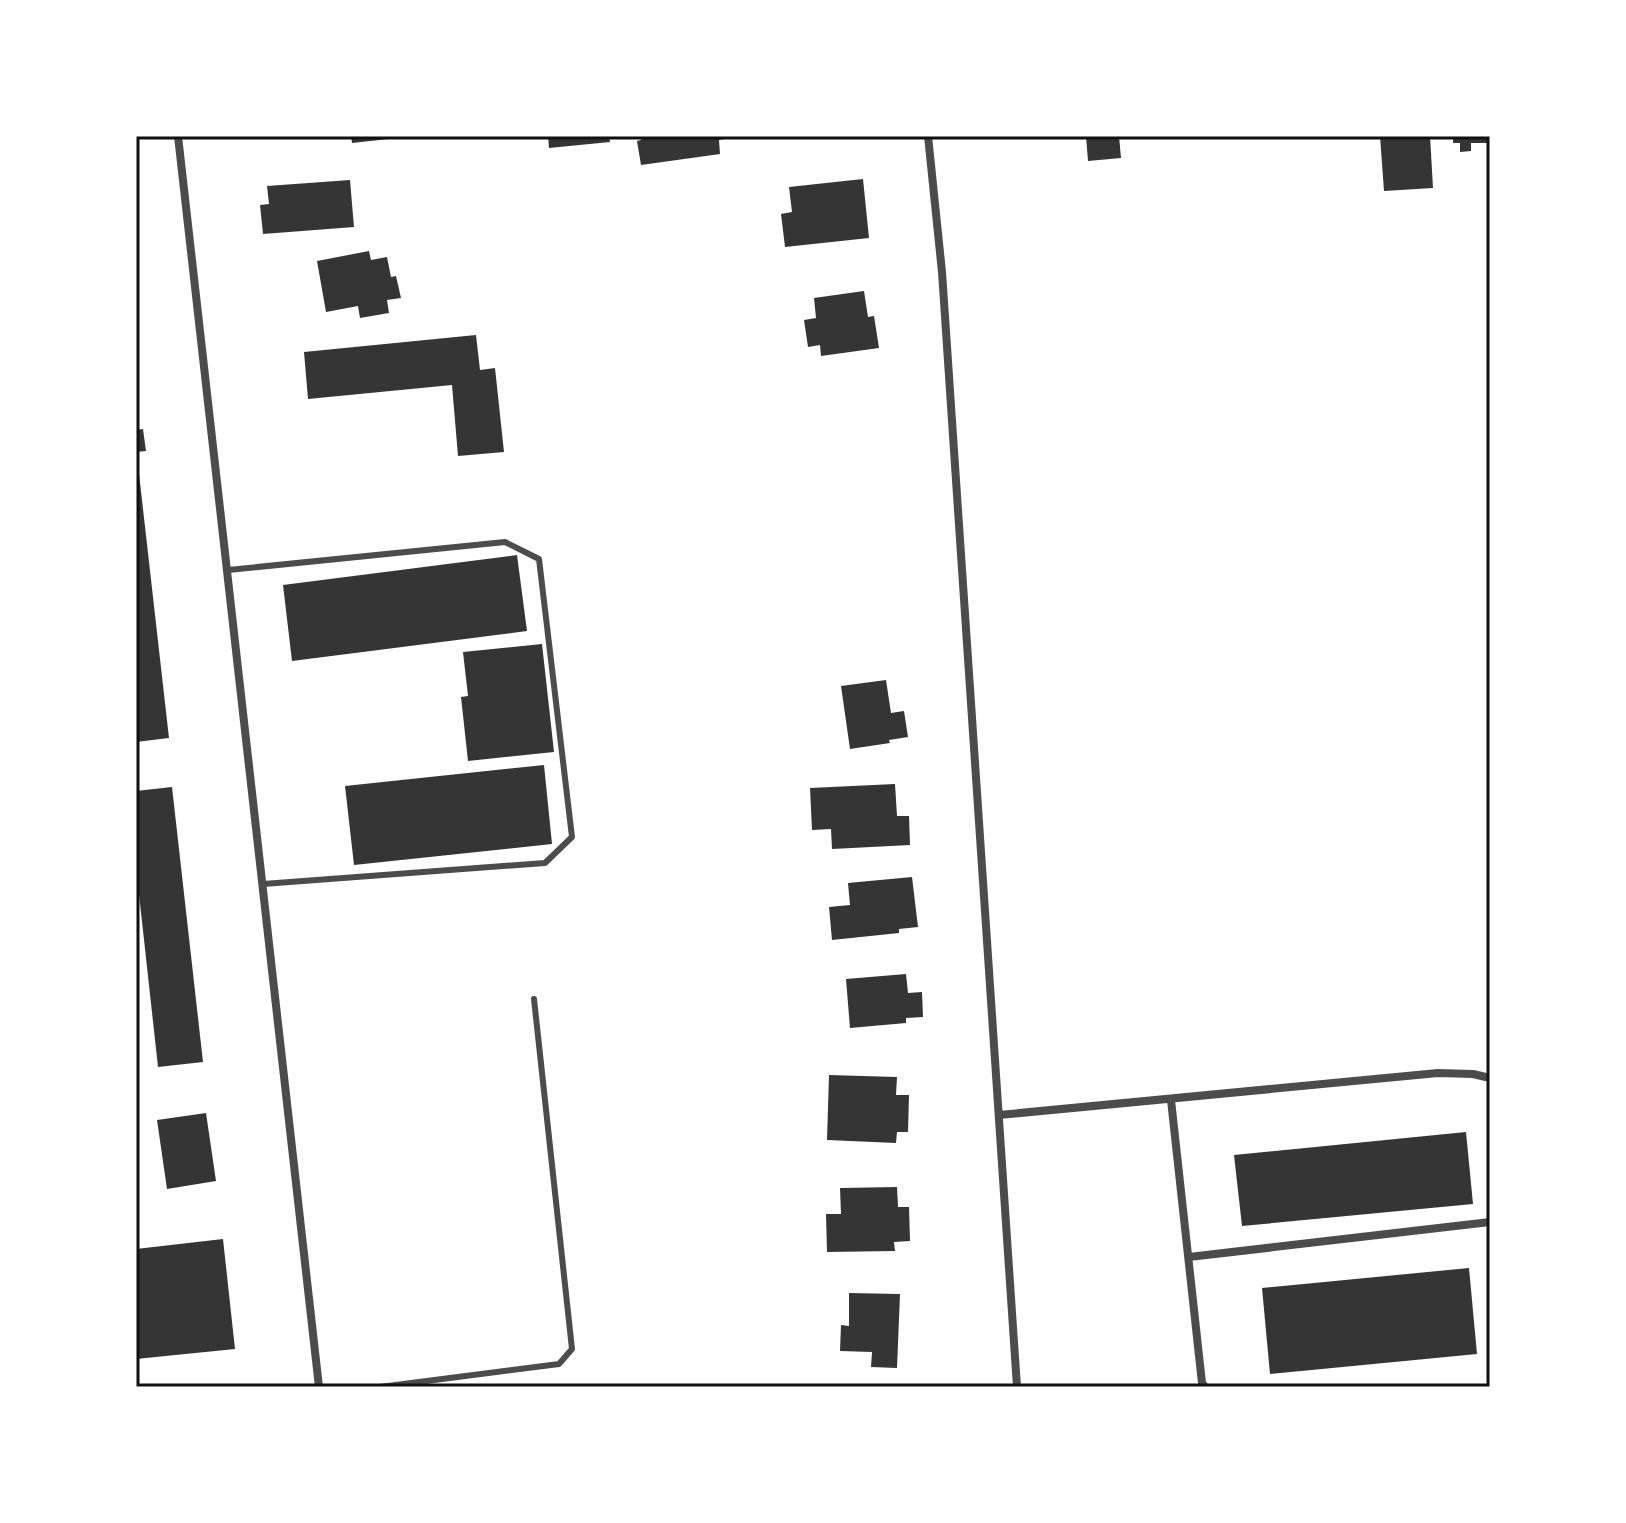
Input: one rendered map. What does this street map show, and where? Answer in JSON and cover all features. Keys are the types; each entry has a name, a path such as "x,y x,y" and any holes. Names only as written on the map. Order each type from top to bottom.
{"street":[{"path":"178,136 319,1387"},
{"path":"928,136 942,272 1017,1387"},
{"path":"999,1115 1438,1073 1490,1078"},
{"path":"1171,1100 1202,1383 1205,1387"},
{"path":"1189,1257 1490,1222"}],"lane":[{"path":"228,570 505,542 539,559 572,837 545,863 263,884"},
{"path":"380,1387 559,1364 572,1349 534,999"}],"building":[{"path":"351,136 397,136 397,138 352,143"},
{"path":"548,136 609,136 610,142 549,148"},
{"path":"641,136 732,138 719,140 720,154 641,165 637,141 641,140"},
{"path":"1086,136 1119,136 1121,158 1088,161"},
{"path":"1380,136 1430,136 1433,188 1384,191"},
{"path":"1453,136 1490,136 1490,143 1471,143 1471,151 1460,152 1460,143 1453,143"},
{"path":"863,179 869,238 785,247 781,214 792,212 789,187"},
{"path":"350,180 354,227 263,234 260,205 269,204 267,186"},
{"path":"369,251 371,260 387,257 391,277 396,276 401,298 387,300 389,313 360,318 358,306 326,312 317,261"},
{"path":"864,291 868,317 874,316 879,348 821,356 820,345 808,347 804,320 816,318 814,298"},
{"path":"476,335 480,370 495,368 504,452 458,456 452,385 308,399 304,352"},
{"path":"143,429 146,451 136,452 136,430"},
{"path":"136,465 169,738 136,742"},
{"path":"517,555 527,631 292,661 283,585"},
{"path":"542,644 554,752 468,761 461,697 468,696 463,652"},
{"path":"886,680 891,713 904,711 908,737 850,749 841,686"},
{"path":"544,765 552,844 354,865 345,786"},
{"path":"895,784 897,816 909,816 910,845 832,849 831,829 812,830 810,788"},
{"path":"172,787 203,1062 158,1067 136,867 136,791"},
{"path":"912,877 918,927 899,929 899,933 832,940 829,907 850,905 848,883"},
{"path":"906,974 908,993 922,992 923,1017 906,1018 906,1023 850,1028 846,979"},
{"path":"829,1075 897,1077 896,1095 909,1095 908,1132 897,1132 896,1143 827,1140"},
{"path":"206,1113 216,1181 167,1189 157,1120"},
{"path":"1466,1132 1473,1204 1242,1226 1234,1155"},
{"path":"897,1187 898,1207 909,1207 910,1241 894,1242 895,1251 827,1252 826,1214 841,1214 840,1188"},
{"path":"223,1239 235,1349 136,1359 136,1249"},
{"path":"1469,1268 1477,1354 1270,1374 1262,1288"},
{"path":"849,1293 900,1294 897,1368 871,1367 872,1352 840,1351 841,1325 849,1326"}]}
